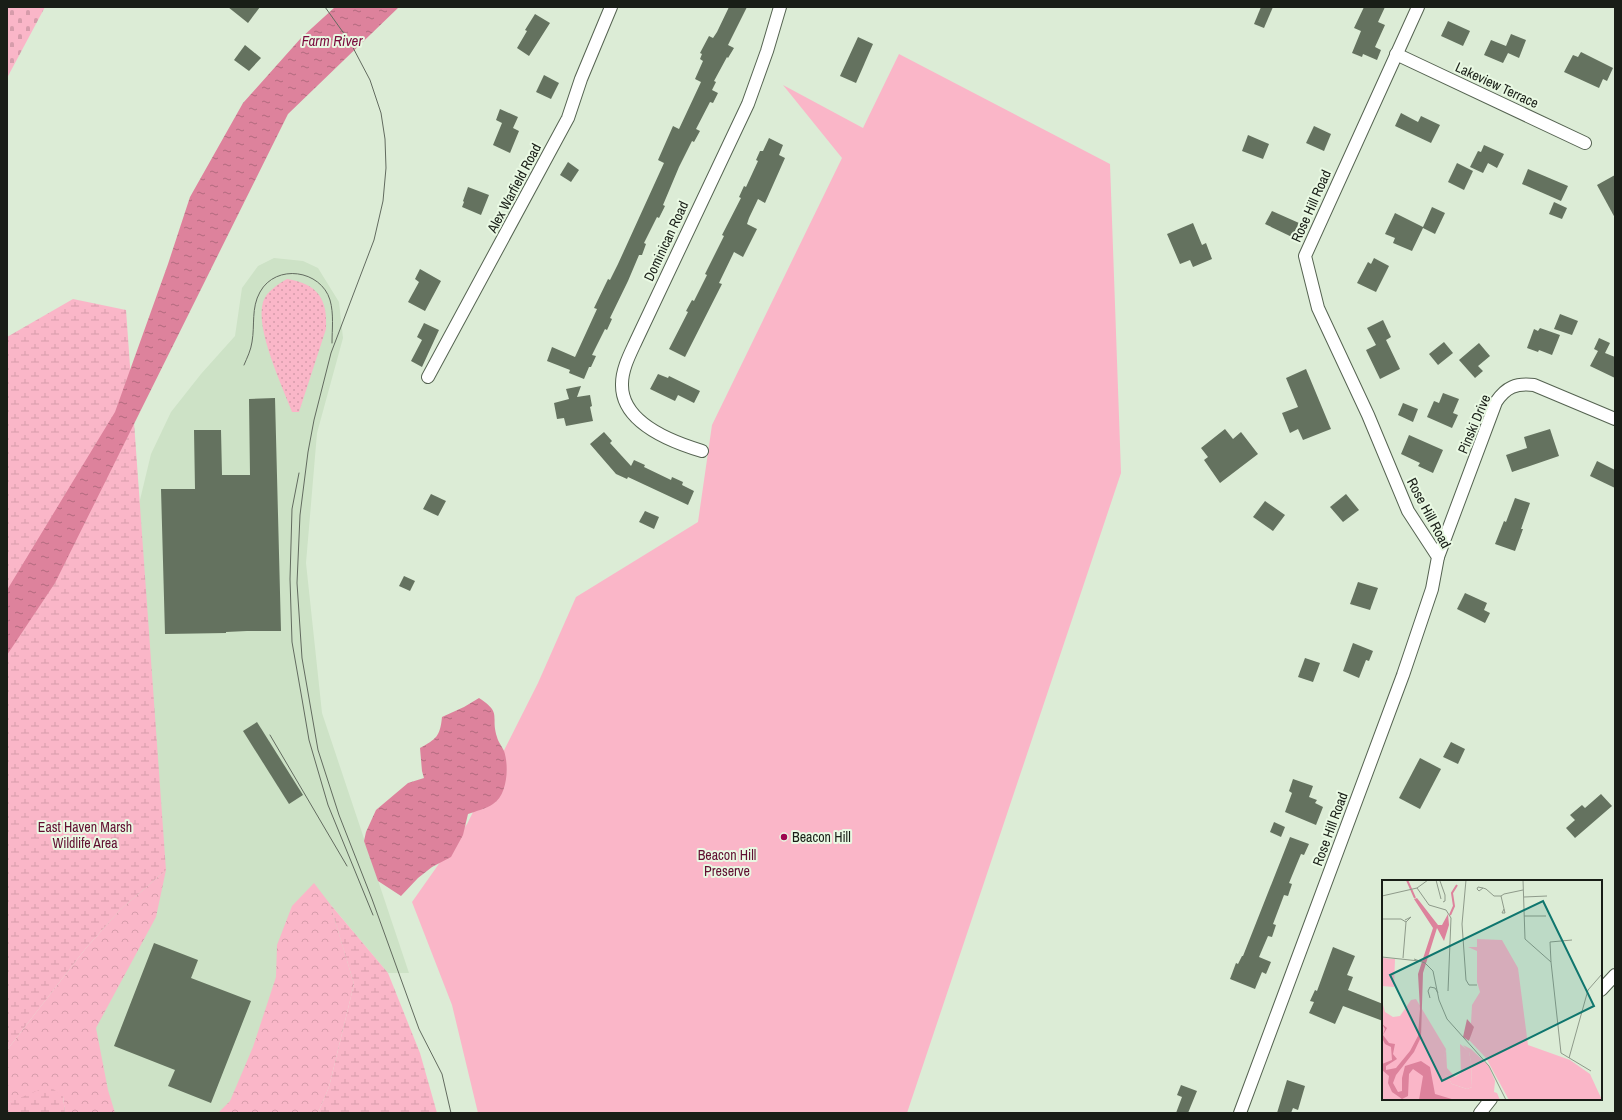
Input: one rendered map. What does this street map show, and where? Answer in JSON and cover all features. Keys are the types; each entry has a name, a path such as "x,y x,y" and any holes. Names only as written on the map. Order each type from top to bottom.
{"street":[{"name":"Alex Warfield Road","path":"428,377 568,118 581,79 612,7"},
{"name":"Dominican Road","path":"702,451 684,446 654,432 635,416 628,407 622,391 623,373 636,340 748,104 767,51 780,7"},
{"name":"Rose Hill Road","path":"1240,1113 1403,675 1432,589 1438,557 1408,511 1368,415 1318,308 1305,256 1418,7"},
{"name":"Lakeview Terrace","path":"1396,54 1585,143"},
{"name":"Pinski Drive","path":"1438,557 1496,402 1508,389 1514,385 1534,385 1615,419"},
{"path":"1602,989 1615,975"},
{"path":"1480,1113 1490,1100"}],"shaded area":[{"path":"274,258 303,261 318,268 339,302 343,338 317,433 306,563 322,713 409,973 388,973 331,905 354,984 318,1113 98,1113 87,1019 150,692 139,504 151,454 171,412 201,374 235,336 242,288 258,266"}],"green space":[{"path":"7,7 45,7 7,78"},
{"name":"Beacon Hill Preserve","path":"899,54 1110,164 1121,473 907,1113 478,1113 452,1005 412,902 467,824 538,683 576,597 698,522 712,425 842,158 783,85 863,128"},
{"path":"287,279 306,285 318,294 325,309 326,318 326,329 299,412 292,412 276,372 266,342 263,327 262,313 265,298 270,291"},
{"name":"East Haven Marsh Wildlife Area","path":"73,299 126,310 166,870 121,909 86,948 7,1050 7,337"},
{"path":"166,870 156,917 96,1028 108,1090 115,1113 65,1113 63,1096 22,1098 7,1103 7,1050 86,948 121,909"},
{"path":"314,883 330,904 354,984 329,1087 318,1113 218,1113 230,1101 253,1047 276,977 277,945 292,906"},
{"path":"330,904 388,973 420,1053 437,1113 318,1113 329,1087 354,984"},
{"path":"53,1089 63,1096 65,1113 7,1113 7,1103 39,1090"}],"water":[{"name":"Farm River","path":"335,7 399,7 288,114 55,583 7,655 7,590 115,412 168,264 190,197 243,103 301,38"},
{"path":"479,698 491,708 493,712 498,741 506,757 507,772 502,794 498,800 490,806 468,814 463,835 451,857 432,867 418,878 401,896 378,881 364,841 366,832 376,810 408,783 424,778 420,748 436,737 440,729 442,717"}],"building":[{"path":"228,7 260,7 248,23"},
{"path":"729,7 747,7 728,45 734,48 728,58 727,57 714,81 716,82 712,90 718,93 713,103 710,102 696,129 700,131 694,142 692,141 679,167 663,205 665,206 659,218 657,217 644,243 646,244 642,255 639,255 610,318 612,319 607,330 605,329 592,355 596,356 591,367 589,367 584,379 569,373 570,370 547,361 552,347 575,357 597,309 594,308 608,279 610,280 618,264 664,163 658,160 673,126 679,129 701,82 695,79 703,61 700,59 702,54 700,53 709,36 713,38 717,32"},
{"path":"1261,7 1273,7 1264,28 1254,24"},
{"path":"1364,7 1385,7 1378,22 1385,25 1375,47 1381,50 1377,60 1363,54 1362,57 1352,53 1361,31 1354,28"},
{"path":"535,14 550,23 529,56 517,48 527,31 525,30"},
{"path":"1448,21 1470,31 1463,46 1441,36"},
{"path":"1511,34 1526,40 1519,58 1508,53 1503,63 1484,55 1491,40 1506,46"},
{"path":"858,37 873,44 856,83 840,76"},
{"path":"245,45 261,58 249,71 234,60"},
{"path":"1581,52 1613,68 1607,81 1603,79 1599,88 1564,72 1573,55 1578,57"},
{"path":"544,75 559,83 551,99 536,92"},
{"path":"500,109 518,117 513,128 519,131 510,153 493,145 502,123 496,120"},
{"path":"1401,113 1418,122 1421,116 1440,125 1431,143 1395,126"},
{"path":"1314,126 1331,134 1324,151 1306,143"},
{"path":"1248,135 1269,144 1263,159 1242,151"},
{"path":"769,138 783,145 779,155 785,158 765,203 758,199 749,218 747,224 757,229 743,257 734,252 719,283 722,284 685,357 669,349 688,312 686,311 692,300 694,301 707,275 705,274 724,236 722,235 741,198 739,197 744,186 746,187 758,161 756,160 760,151 763,151"},
{"path":"1484,145 1504,154 1497,168 1488,163 1483,173 1470,167 1478,151 1481,152"},
{"path":"568,162 579,170 571,182 560,175"},
{"path":"1457,163 1473,171 1464,190 1448,182"},
{"path":"1528,169 1568,186 1561,201 1522,184"},
{"path":"1615,175 1615,218 1597,185"},
{"path":"468,187 489,195 481,215 462,207"},
{"path":"1554,202 1567,208 1562,219 1549,214"},
{"path":"1432,207 1445,213 1435,234 1423,228 1412,251 1393,243 1395,238 1385,234 1395,213 1423,227"},
{"path":"1272,211 1299,223 1292,237 1265,224"},
{"path":"1193,223 1202,245 1206,243 1212,259 1193,267 1190,260 1180,264 1167,234"},
{"path":"1374,258 1389,266 1376,292 1357,283 1368,262 1371,264"},
{"path":"420,269 441,281 425,311 408,302 419,282 415,279"},
{"path":"1560,314 1578,321 1572,335 1554,329"},
{"path":"1383,320 1391,337 1386,340 1400,369 1380,379 1366,350 1376,345 1367,328"},
{"path":"424,323 439,330 422,367 411,361 422,340 417,337"},
{"path":"1540,328 1560,335 1552,355 1539,350 1538,352 1527,348 1534,329 1538,331"},
{"path":"1599,338 1610,343 1605,353 1615,357 1615,378 1590,366 1598,351 1594,349"},
{"path":"1444,342 1453,353 1438,365 1429,354"},
{"path":"1479,343 1490,356 1478,366 1483,371 1475,378 1459,360"},
{"path":"1306,369 1331,429 1303,440 1298,429 1290,433 1282,413 1298,407 1286,378"},
{"path":"658,374 668,378 669,376 700,391 694,403 678,395 675,401 650,389"},
{"path":"581,386 577,397 590,395 592,406 590,407 593,421 566,426 564,418 557,419 554,403 569,399 566,389"},
{"path":"1443,393 1459,399 1453,413 1458,415 1452,428 1427,417 1434,401 1439,403"},
{"path":"275,398 281,631 165,634 161,489 195,489 194,430 221,430 222,475 250,475 249,399"},
{"path":"1403,403 1418,409 1413,422 1398,415"},
{"path":"1225,429 1233,439 1241,432 1258,454 1220,483 1204,460 1208,457 1201,448"},
{"path":"1550,429 1559,456 1512,472 1506,455 1527,448 1524,437"},
{"path":"604,432 612,441 610,443 631,466 634,460 645,465 644,467 671,480 672,477 683,482 682,485 694,491 688,505 628,477 627,479 616,474 590,444"},
{"path":"1409,435 1443,450 1433,473 1418,466 1420,463 1401,454"},
{"path":"1597,461 1615,470 1615,488 1590,476"},
{"path":"431,494 446,501 438,516 423,509"},
{"path":"1346,494 1359,510 1343,522 1330,507"},
{"path":"1515,498 1530,503 1515,551 1495,544 1504,521 1506,522"},
{"path":"1265,501 1285,515 1273,531 1253,517"},
{"path":"645,511 659,517 654,529 639,522"},
{"path":"404,576 415,581 410,591 399,586"},
{"path":"1358,582 1378,588 1370,610 1350,604"},
{"path":"1465,593 1487,603 1484,610 1490,613 1485,623 1457,609"},
{"path":"1353,643 1373,651 1369,661 1366,660 1359,678 1343,671"},
{"path":"1305,658 1320,663 1313,682 1298,677"},
{"path":"257,722 303,795 289,804 243,731"},
{"path":"1451,742 1465,749 1458,764 1443,757"},
{"path":"1420,758 1441,769 1420,809 1399,798"},
{"path":"1293,779 1313,786 1309,797 1317,800 1315,803 1323,807 1316,825 1285,812 1292,793 1289,791"},
{"path":"1601,794 1612,806 1575,838 1566,828 1575,820 1570,815 1582,805 1585,808"},
{"path":"1274,822 1285,827 1281,837 1270,832"},
{"path":"1290,837 1309,844 1304,855 1301,854 1289,883 1292,884 1288,896 1284,895 1273,924 1276,925 1272,937 1268,936 1259,957 1271,962 1266,974 1262,972 1255,989 1230,979 1236,963 1238,964 1243,956"},
{"path":"154,943 198,960 191,978 251,1001 211,1103 168,1086 175,1070 114,1046"},
{"path":"1333,947 1355,956 1347,975 1353,977 1348,990 1382,1004 1382,1021 1343,1006 1335,1024 1309,1013 1314,1002 1310,1001 1315,990 1317,991"},
{"path":"1287,1080 1305,1086 1298,1110 1293,1108 1291,1113 1277,1113"},
{"path":"1181,1085 1197,1091 1188,1113 1176,1113 1182,1097 1177,1095"}],"tram line":[{"path":"325,7 350,42 370,80 381,113 385,139 386,168 383,201 374,240 331,353 314,420 308,452 300,515 297,583 302,658 318,750 339,815 372,899 419,1029 442,1074 451,1113"},
{"path":"244,365 249,354 253,336 254,310 257,298 267,283 276,277 287,274 298,274 308,277 318,282 325,290 330,300 332,311 332,343"},
{"path":"299,473 292,509 290,579 292,642 309,740 328,805 373,915"},
{"path":"270,735 347,866"}],"place":[{"name":"Beacon Hill","path":"784,837"}]}
